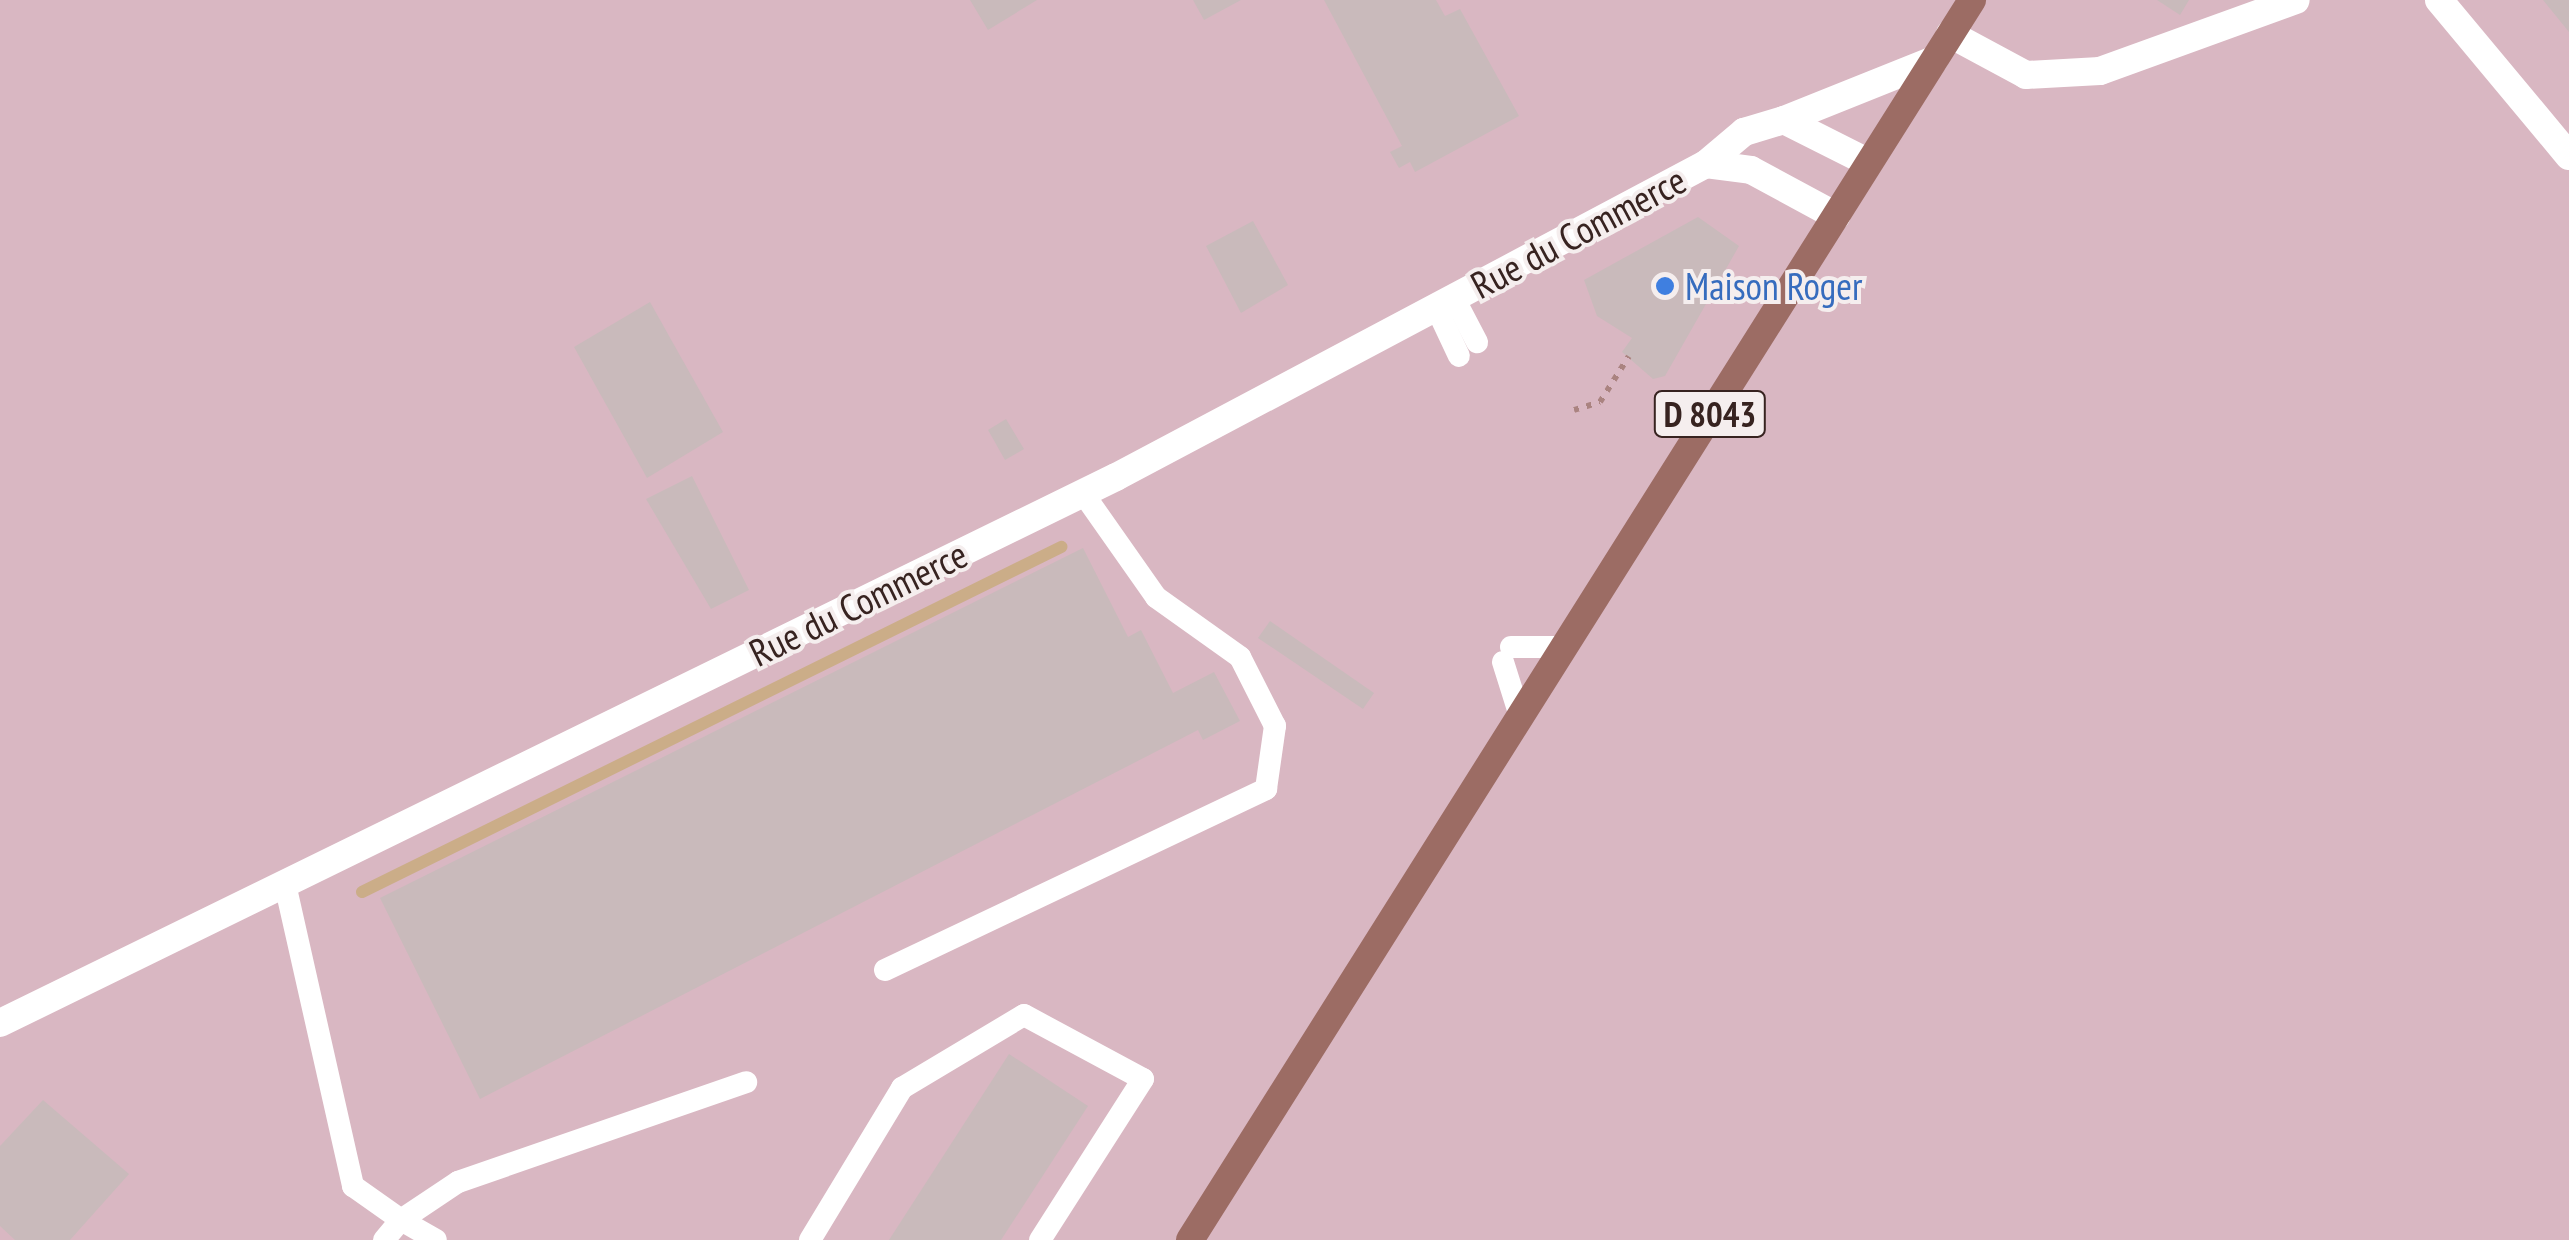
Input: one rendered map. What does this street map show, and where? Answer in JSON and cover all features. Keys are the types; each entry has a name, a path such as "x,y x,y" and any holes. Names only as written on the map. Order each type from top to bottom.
{"main road":[{"name":"D 8043","path":"1190,1240 1518,713 1972,0"}],"street":[{"path":"1950,34 2026,75 2100,71 2296,0"},
{"path":"2439,0 2569,156"},
{"name":"Rue du Commerce","path":"0,1024 1082,493 1706,164 1744,132 1934,60"},
{"path":"1784,120 1869,163"},
{"name":"Rue du Commerce","path":"1706,164 1751,170 1836,216"}],"lane":[{"path":"1445,303 1468,349"},
{"path":"885,970 1266,789 1275,726 1240,656 1156,597 1082,493"},
{"path":"1518,713 1507,654 1562,647"},
{"path":"285,884 353,1186 436,1240"},
{"path":"810,1240 902,1088 1024,1015 1143,1079 1040,1240"},
{"path":"384,1240 402,1220 458,1182 746,1082"}],"path":[{"path":"1574,410 1600,402 1629,356"}],"shaded area":[{"path":"0,0 2569,0 2569,1240 0,1240"}],"building":[{"path":"970,0 1037,0 988,30"},
{"path":"1193,0 1241,0 1204,20"},
{"path":"1324,0 1436,0 1445,16 1460,9 1519,116 1415,172 1410,162 1399,168 1390,152 1402,146"},
{"path":"2157,0 2189,0 2180,15"},
{"path":"2543,0 2569,0 2569,32"},
{"path":"1698,217 1739,246 1665,376 1653,379 1622,352 1632,338 1597,316 1584,280"},
{"path":"1253,221 1288,285 1241,313 1206,246"},
{"path":"650,302 723,432 647,478 574,347"},
{"path":"1006,419 1024,449 1005,460 988,430"},
{"path":"692,476 749,590 711,609 646,499"},
{"path":"1083,548 1128,637 1141,630 1173,693 1214,672 1240,721 1203,740 1198,730 480,1099 380,898"},
{"path":"1270,621 1374,693 1363,709 1258,638"},
{"path":"1009,1054 1088,1106 1001,1240 889,1240"},
{"path":"43,1100 129,1174 70,1240 15,1240 0,1226 0,1146"}],"waterway":[{"path":"362,892 1061,547"}],"place":[{"name":"Maison Roger","path":"1665,286"}]}
